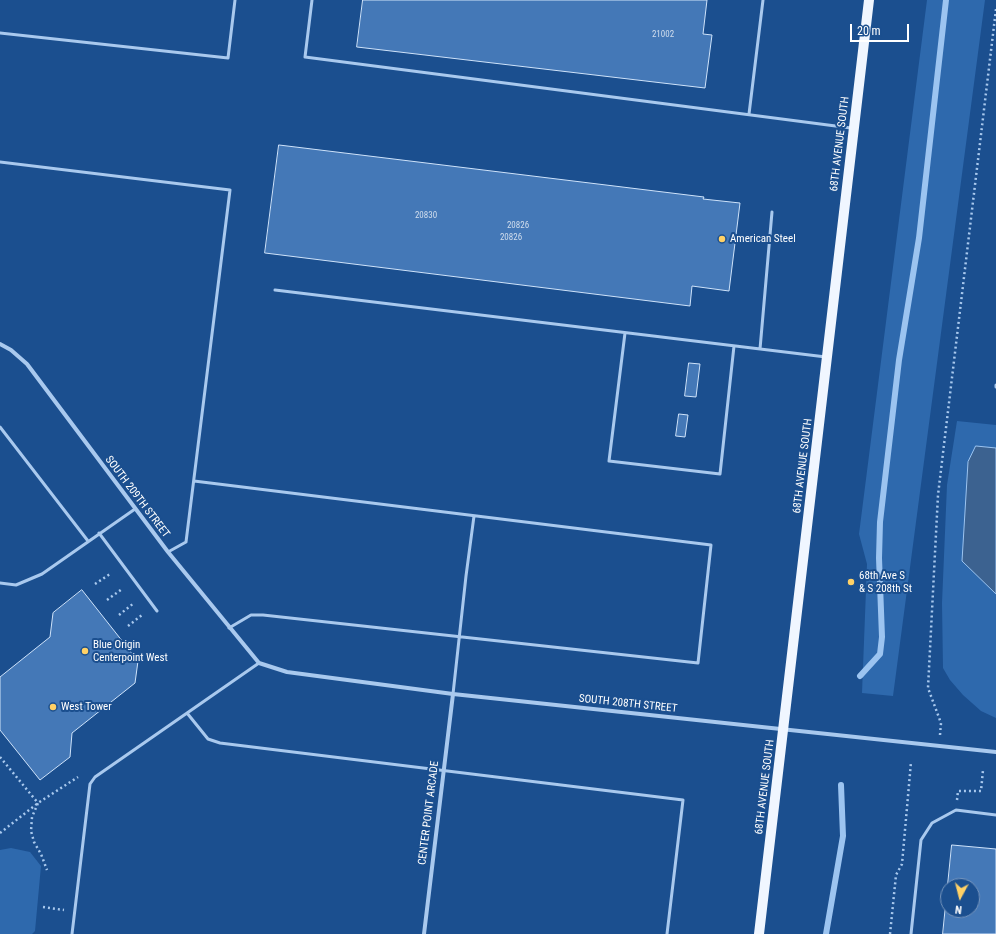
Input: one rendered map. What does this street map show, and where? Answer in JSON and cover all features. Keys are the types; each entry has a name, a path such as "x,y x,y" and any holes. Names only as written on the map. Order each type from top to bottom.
{"main road":[{"name":"68TH AVENUE SOUTH","path":"759,934 869,0"}],"street":[{"name":"SOUTH 209TH STREET","path":"0,344 11,350 26,364 168,552 259,663"},
{"name":"SOUTH 208TH STREET","path":"259,663 287,672 453,694 996,752"},
{"name":"CENTER POINT ARCADE","path":"424,934 453,694"}],"lane":[{"path":"0,33 228,58 235,0"},
{"path":"312,0 305,57 854,128"},
{"path":"749,114 763,0"},
{"path":"0,162 230,190 186,542 168,552"},
{"path":"760,349 772,212"},
{"path":"275,290 828,358"},
{"path":"625,333 610,461 720,474 734,346"},
{"path":"0,427 88,541"},
{"path":"194,482 711,545 698,663 263,615 251,615 229,628"},
{"path":"0,583 16,585 42,574 135,509"},
{"path":"453,694 474,516"},
{"path":"99,533 157,610"},
{"path":"72,934 90,784 95,777 259,663"},
{"path":"187,713 208,739 220,743 683,800 666,934"},
{"path":"911,934 921,840 932,823 956,810 996,815"}],"path":[{"path":"942,723 928,688 938,495 996,9"},
{"path":"95,584 110,574"},
{"path":"107,600 122,589"},
{"path":"119,614 134,603"},
{"path":"128,626 142,615"},
{"path":"0,757 38,803"},
{"path":"890,934 896,875 902,864 911,762"},
{"path":"956,810 958,791 981,791 983,770"},
{"path":"0,833 38,803 78,777"},
{"path":"38,803 32,818 31,831 34,842 41,854 47,870"},
{"path":"43,907 64,910"}],"shaded area":[{"path":"927,0 985,0 893,696 862,693 867,564 859,534"},
{"path":"957,421 996,425 996,718 981,711 963,695 950,680 943,668 942,603 947,485"},
{"path":"976,446 996,448 996,594 962,561 968,462"},
{"path":"11,848 30,852 41,866 35,931 32,934 0,934 0,850"}],"building":[{"path":"363,0 707,0 703,34 712,35 705,88 357,47"},
{"path":"279,145 704,197 703,199 740,203 729,291 692,286 690,306 265,253"},
{"path":"689,363 700,364 696,397 685,396"},
{"path":"679,414 688,415 685,437 676,436"},
{"name":"West Tower","path":"82,590 138,661 135,683 72,733 70,757 40,780 0,730 0,677 50,637 53,613"},
{"path":"952,845 996,849 996,934 943,934 945,918 980,918 980,878 949,878"}],"waterway":[{"path":"860,676 880,654 882,637 879,558 880,522 899,360 919,238 946,0"},
{"path":"826,934 843,836 841,785"}],"place":[{"name":"American Steel","path":"722,239"},
{"name":"68th Ave S & S 208th St","path":"851,582"},
{"name":"Blue Origin Centerpoint West","path":"85,651"},
{"name":"West Tower","path":"53,707"}]}
